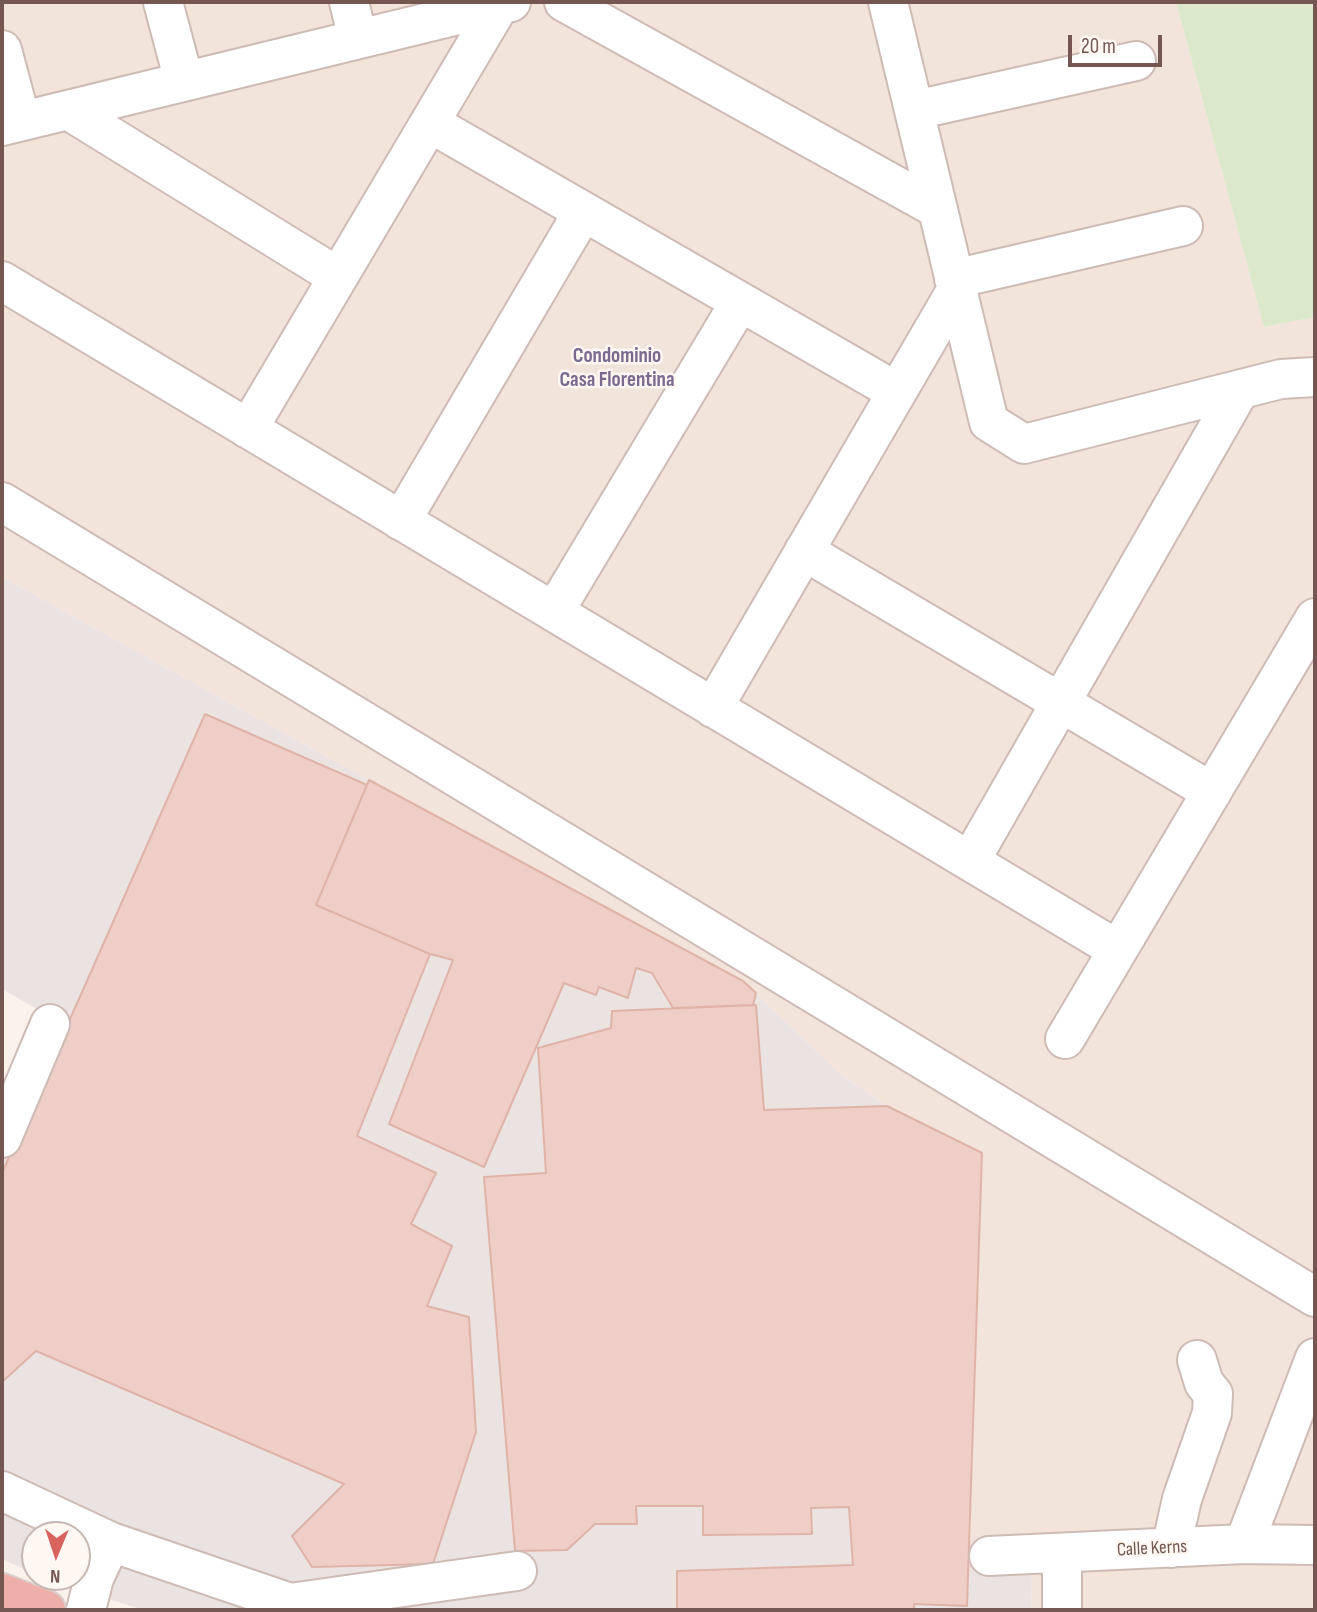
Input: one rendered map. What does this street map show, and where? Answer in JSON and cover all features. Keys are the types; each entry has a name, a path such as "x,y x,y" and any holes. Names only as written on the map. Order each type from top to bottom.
{"highway":[{"path":"2,1593 46,1610"}],"street":[{"path":"163,2 184,81"},
{"path":"349,2 358,39"},
{"path":"565,2 938,209"},
{"path":"888,2 989,422 1024,444 1281,379 1315,377"},
{"path":"2,50 11,124 505,3"},
{"path":"248,429 430,123 505,3"},
{"path":"915,110 1136,61"},
{"path":"68,110 338,277"},
{"path":"430,123 897,392"},
{"path":"401,521 583,212"},
{"path":"713,708 897,392 956,284 1184,226"},
{"path":"2,281 1118,950"},
{"path":"554,612 740,302"},
{"path":"970,861 1239,391"},
{"path":"2,502 1315,1297"},
{"path":"804,551 1212,792"},
{"path":"1065,1039 1315,618"},
{"path":"2,1138 50,1024"},
{"path":"1244,1544 1315,1358"},
{"path":"1171,1548 1182,1499 1212,1413 1213,1394 1204,1383 1197,1360"},
{"path":"2,1491 111,1542 298,1607 517,1571"},
{"path":"86,1610 94,1578 111,1542"},
{"name":"Calle Kerns","path":"989,1556 1244,1544 1315,1545"},
{"path":"1062,1553 1062,1610"}],"shaded area":[{"name":"Condominio Casa Florentina","path":"2,2 1176,2 1264,327 1315,317 1315,1610 1031,1610 1032,1572 969,1571 982,1153 887,1106 841,1075 743,981 542,876 2,577"},
{"path":"2,577 542,876 743,981 841,1075 887,1106 982,1153 969,1570 1032,1571 1031,1610 143,1610 85,1591 91,1591 91,1521 21,1521 21,1568 2,1559 2,1154 56,1020 2,989"}],"green space":[{"path":"1176,2 1315,2 1315,317 1264,327"}],"building":[{"path":"205,714 367,785 316,905 430,954 357,1136 436,1173 411,1224 452,1246 427,1306 469,1317 476,1432 433,1564 312,1567 292,1536 344,1484 36,1351 2,1382 2,1173"},
{"path":"369,780 743,981 756,993 753,1005 673,1008 652,973 636,968 628,998 599,987 596,995 564,983 484,1167 389,1124 453,960 430,954 316,905"},
{"path":"756,1005 764,1110 887,1106 982,1153 967,1606 914,1604 914,1610 677,1610 677,1571 853,1565 849,1507 811,1508 812,1534 703,1535 703,1506 636,1506 637,1524 595,1524 567,1550 515,1551 484,1177 546,1173 538,1048 611,1028 612,1011"}],"district":[{"name":"Condominio Casa Florentina","path":"617,369"}]}
